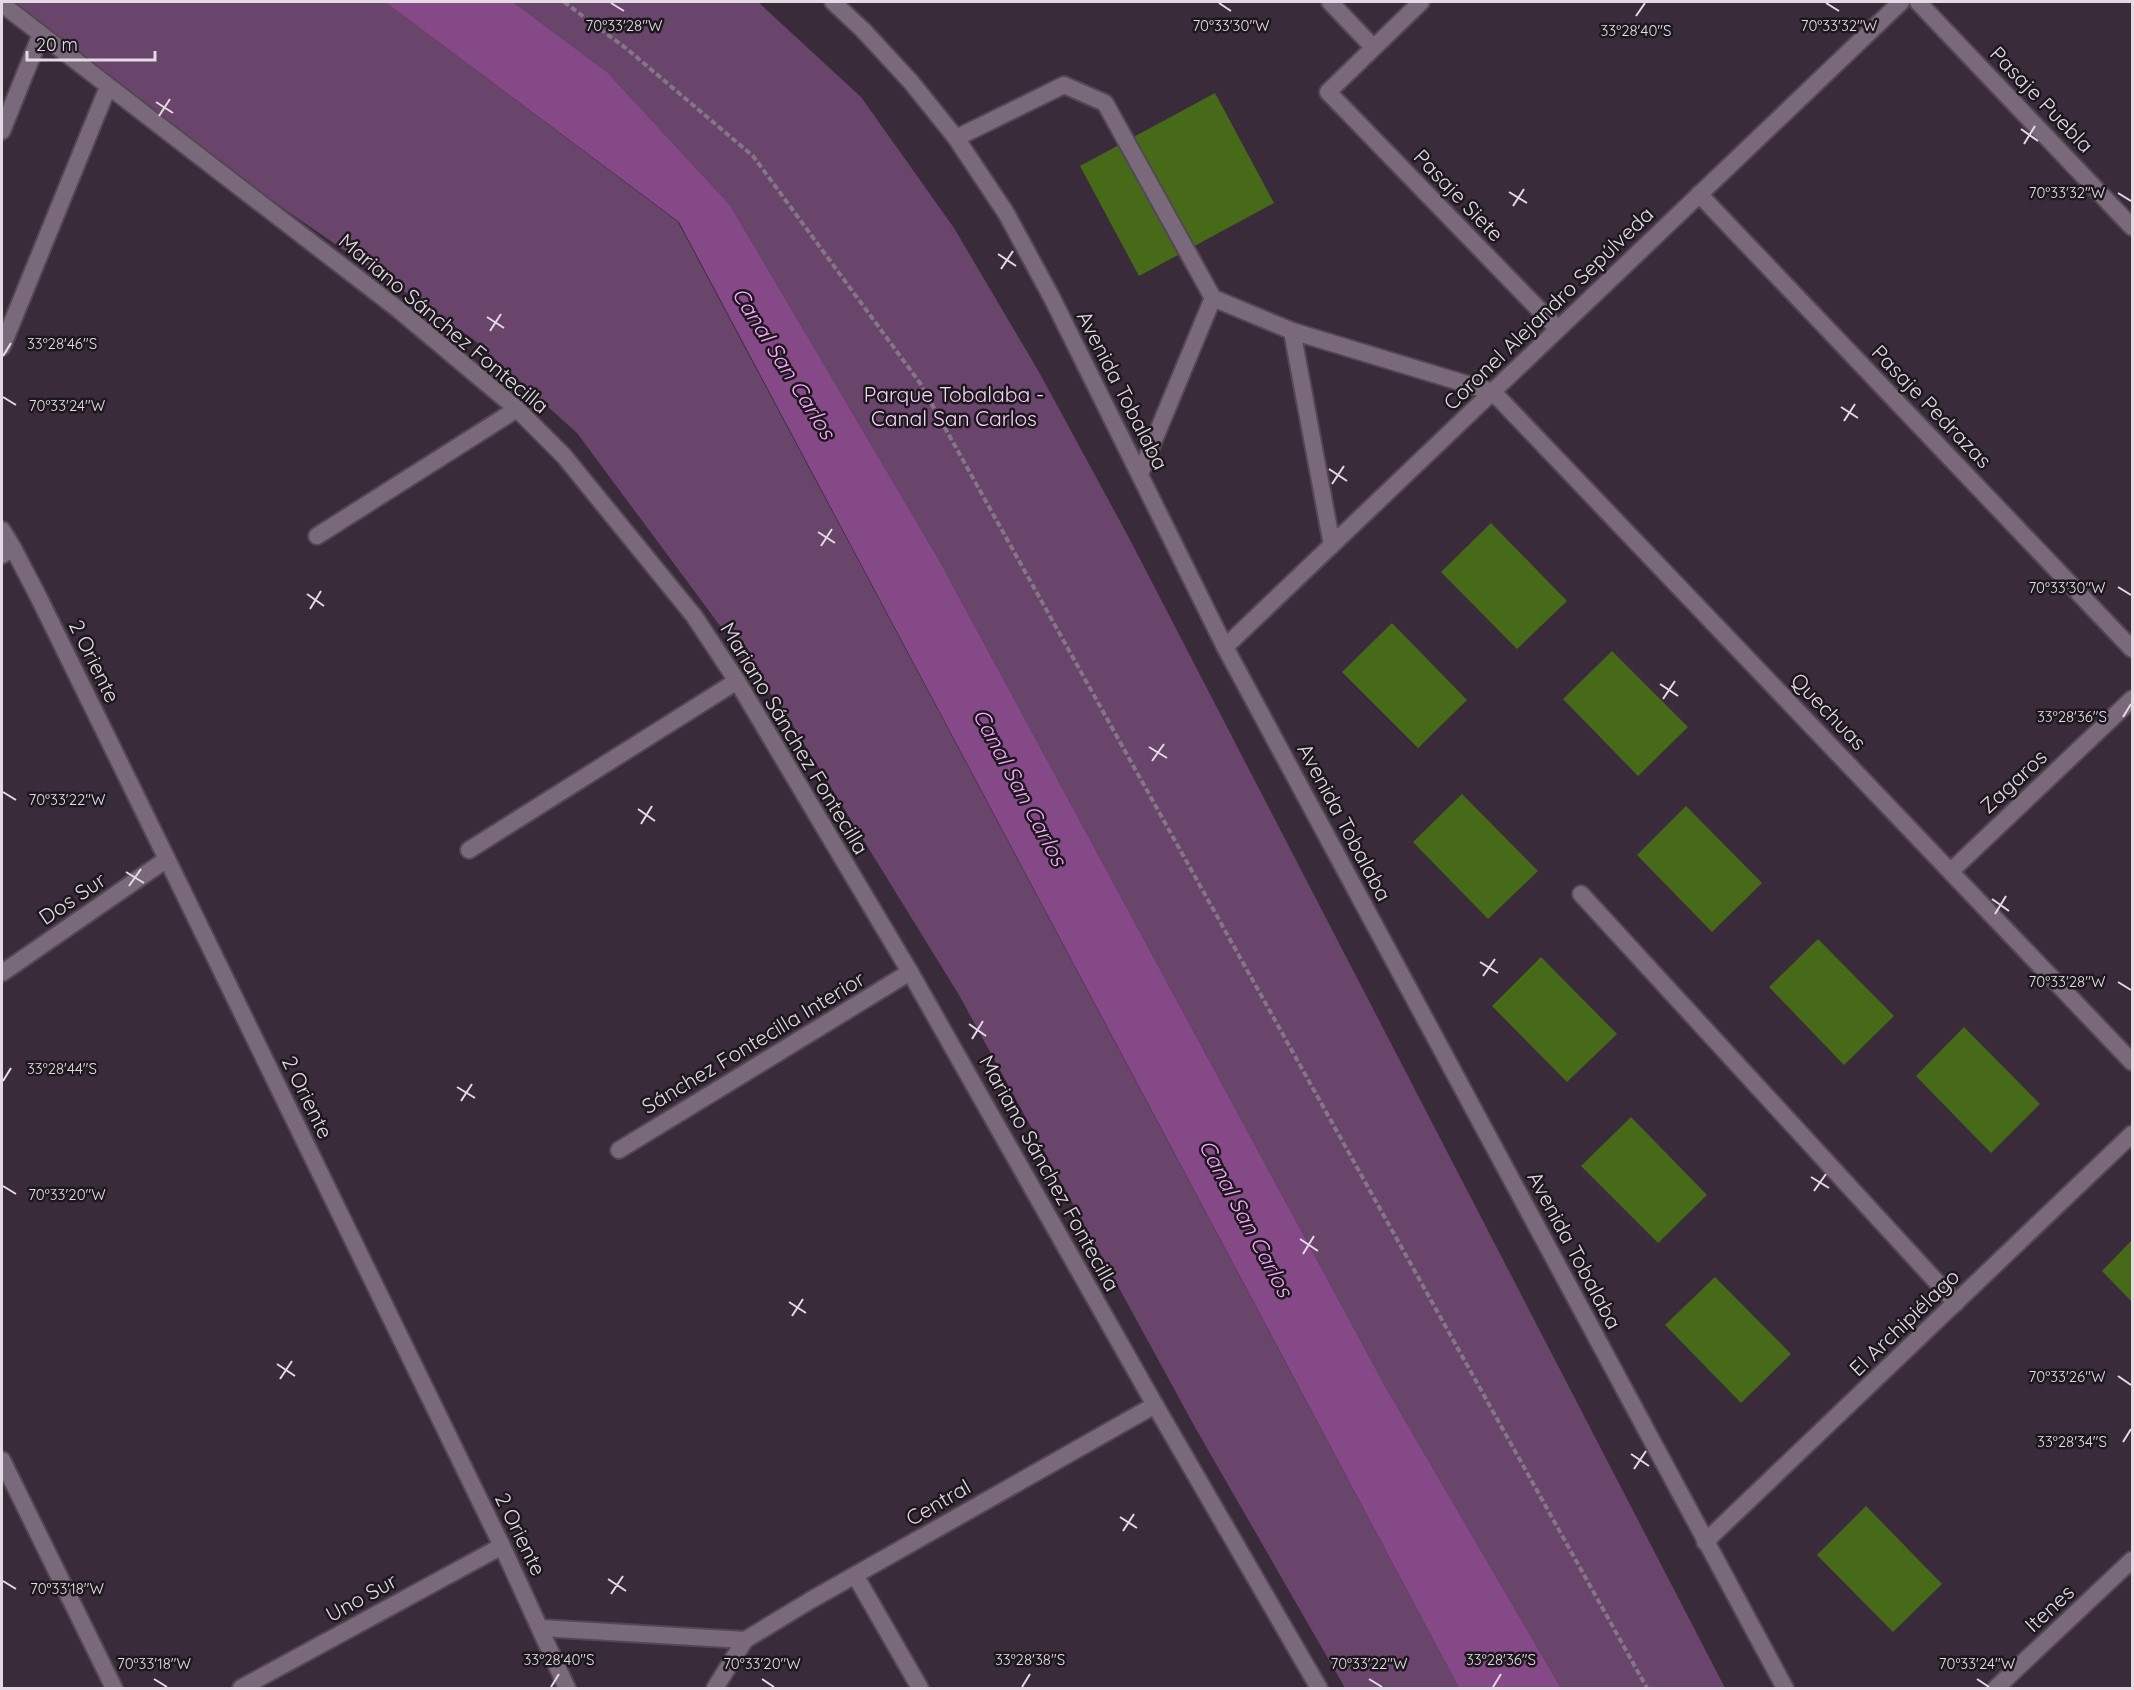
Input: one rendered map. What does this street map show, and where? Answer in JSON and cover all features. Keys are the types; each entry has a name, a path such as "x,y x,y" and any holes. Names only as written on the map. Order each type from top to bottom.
{"street":[{"name":"Avenida Tobalaba","path":"833,2 863,30 911,82 956,138 1006,213 1052,298 1226,647 1785,1689"},
{"path":"1330,2 1373,48 1422,2"},
{"name":"Coronel Alejandro Sepúlveda","path":"1226,647 1901,2"},
{"name":"Pasaje Puebla","path":"1918,2 2133,227"},
{"name":"Mariano Sánchez Fontecilla","path":"2,4 399,310 517,409 564,456 637,543 694,616 737,681 910,972 1319,1689"},
{"path":"2,131 41,34"},
{"name":"Pasaje Siete","path":"1373,48 1328,92 1558,329"},
{"path":"956,138 1064,85 1105,103 1213,298 1292,331 1493,392"},
{"path":"2,347 108,87"},
{"name":"Pasaje Pedrazas","path":"1699,194 2133,649"},
{"path":"1140,474 1213,298"},
{"path":"1292,331 1332,545"},
{"name":"Quechuas","path":"1493,392 2133,1062"},
{"path":"317,536 517,409"},
{"name":"2 Oriente","path":"2,530 8,551 167,859 502,1545 567,1689"},
{"path":"469,850 737,681"},
{"name":"Zagaros","path":"1951,871 2133,699"},
{"name":"Dos Sur","path":"2,973 167,859"},
{"path":"1581,894 1956,1303"},
{"name":"Sánchez Fontecilla Interior","path":"619,1150 910,972"},
{"name":"El Archipiélago","path":"1705,1542 2133,1134"},
{"name":"Central","path":"715,1689 745,1640 1155,1405"},
{"path":"2,1460 114,1689"},
{"name":"Uno Sur","path":"241,1689 502,1545"},
{"name":"Itenes","path":"1996,1689 2133,1560"},
{"path":"855,1575 920,1689"},
{"path":"541,1628 745,1640"}],"path":[{"path":"564,2 627,49 753,156 920,383 1647,1689"}],"green space":[{"path":"10,2 385,2 678,222 1459,1688 1345,1688 1196,1429 959,995 787,716 577,433 473,339 280,206 90,66"},
{"name":"Parque Tobalaba - Canal San Carlos","path":"513,2 758,2 861,97 954,228 1039,372 1128,536 1725,1688 1561,1688 1385,1386 939,560 730,205 607,72"}],"water":[{"name":"Canal San Carlos","path":"385,2 513,2 607,72 730,205 939,560 1385,1386 1561,1688 1459,1688 679,222"}],"building":[{"path":"1215,93 1274,203 1139,276 1080,166"},
{"path":"1491,523 1567,601 1517,649 1441,572"},
{"path":"1392,623 1467,700 1418,748 1342,672"},
{"path":"1612,651 1688,727 1638,776 1563,699"},
{"path":"1462,794 1538,871 1488,919 1413,842"},
{"path":"1686,806 1762,883 1712,932 1637,855"},
{"path":"1818,939 1894,1016 1844,1065 1769,987"},
{"path":"1541,957 1617,1034 1567,1082 1492,1006"},
{"path":"1964,1027 2040,1104 1991,1153 1916,1076"},
{"path":"1631,1117 1707,1195 1658,1243 1581,1166"},
{"path":"2132,1240 2132,1302 2102,1271"},
{"path":"1715,1277 1791,1354 1741,1403 1665,1325"},
{"path":"1866,1506 1942,1584 1893,1632 1817,1555"}]}
